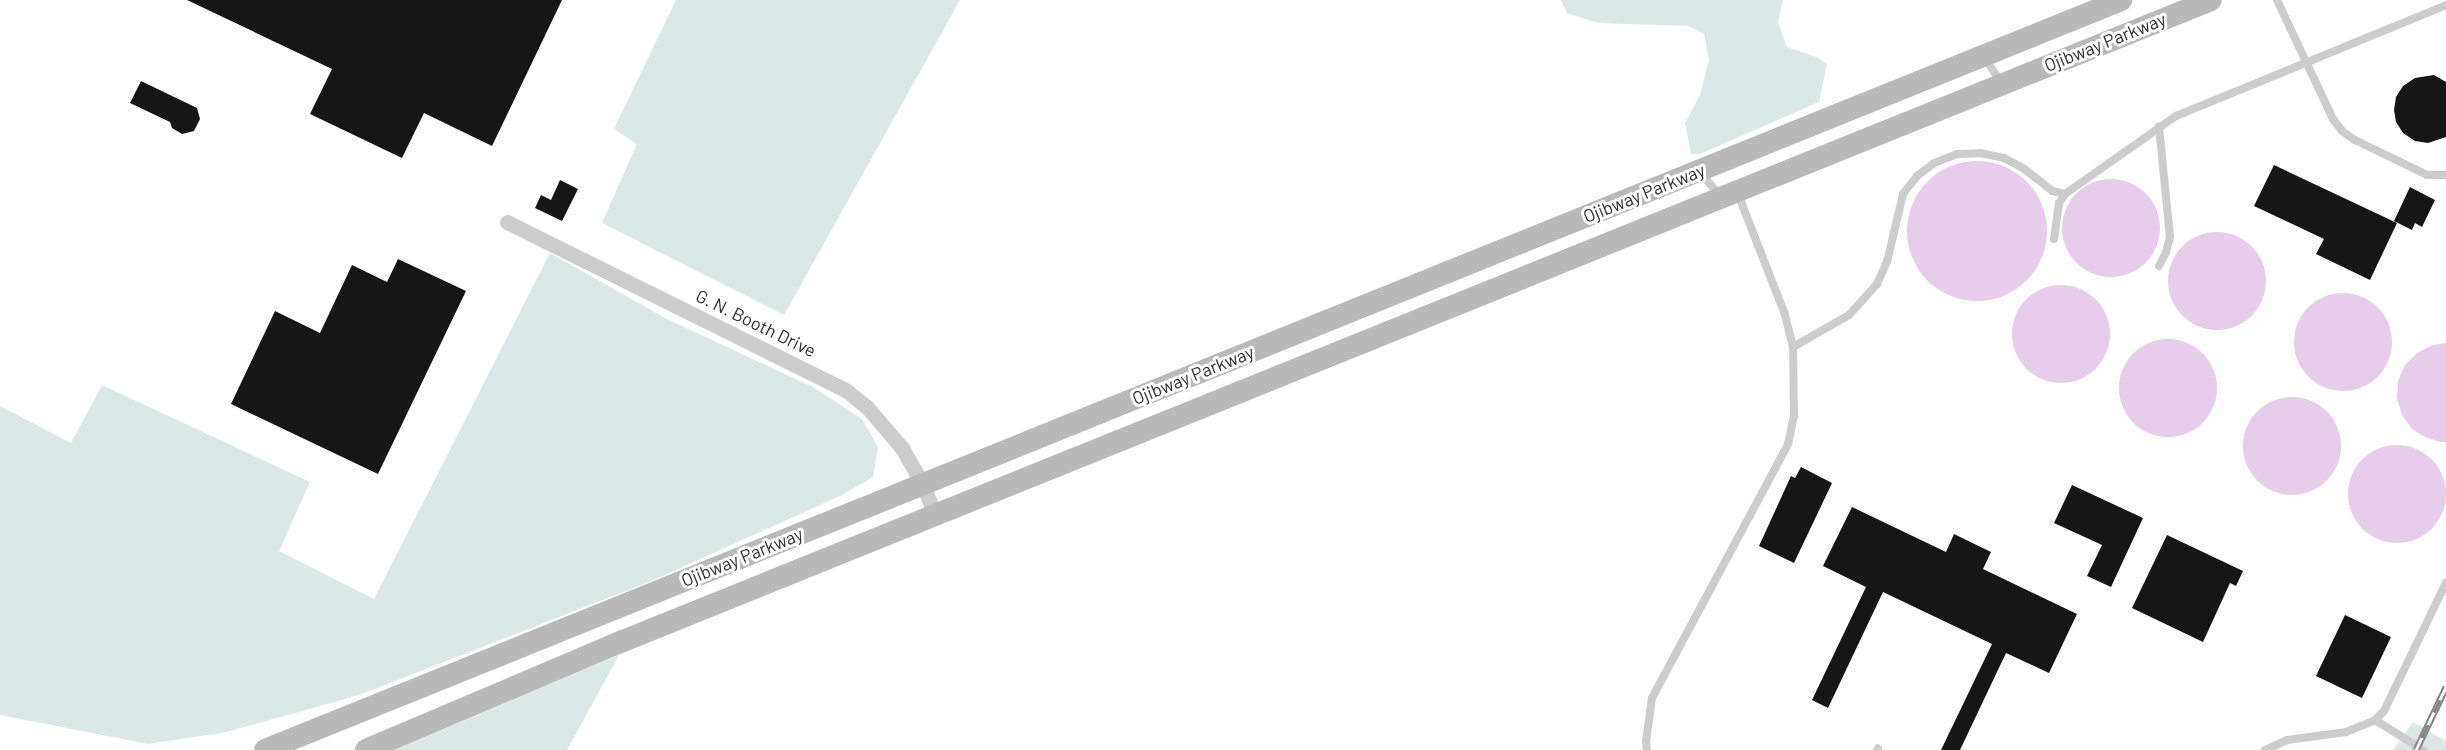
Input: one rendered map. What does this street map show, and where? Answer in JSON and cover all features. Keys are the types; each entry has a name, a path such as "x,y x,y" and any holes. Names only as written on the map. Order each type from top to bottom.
{"main road":[{"name":"Ojibway Parkway","path":"265,750 2121,0"},
{"name":"Ojibway Parkway","path":"366,750 623,642 936,517 1728,193 2211,0"}],"street":[{"name":"G. N. Booth Drive","path":"507,222 847,391 885,427 902,448 923,485 936,517"}],"lane":[{"path":"2277,0 2333,119 2342,131 2355,140 2427,175 2446,175"},
{"path":"2054,239 2059,202 2065,194 2176,116 2446,5"},
{"path":"1983,56 2002,84"},
{"path":"2159,127 2170,237 2159,266"},
{"path":"1793,347 1849,315 1877,284 1887,262 1903,194 1917,176 1934,163 1957,154 1980,153 2004,158 2023,168 2052,191 2065,194"},
{"path":"1647,750 1646,741 1652,698 1788,444 1794,416 1793,347 1784,312 1728,193 1699,171"},
{"path":"2265,750 2287,740 2346,732 2375,720 2384,711 2446,583"},
{"path":"2375,720 2423,750"}],"shaded area":[{"path":"676,0 960,0 784,315 602,223 637,144 614,129"},
{"path":"1561,0 1783,0 1778,22 1787,47 1817,57 1827,64 1819,102 1700,154 1691,154 1685,123 1700,95 1709,60 1704,34 1689,26 1598,23 1567,13"},
{"path":"1977,161 2004,166 2026,182 2042,204 2047,231 2042,258 2026,280 2004,296 1977,301 1950,296 1928,280 1912,258 1907,231 1912,204 1928,182 1950,166"},
{"path":"2111,179 2130,183 2146,193 2156,209 2160,228 2156,247 2146,263 2130,273 2111,277 2092,273 2076,263 2066,247 2062,228 2066,209 2076,193 2092,183"},
{"path":"2217,232 2236,235 2252,246 2263,262 2266,281 2263,300 2252,316 2236,327 2217,330 2198,327 2182,316 2171,300 2168,281 2171,262 2182,246 2198,235"},
{"path":"550,253 667,319 813,387 862,419 878,447 873,477 840,496 654,580 359,695 227,732 148,744 0,715 0,406 71,443 102,385 310,482 279,551 374,599"},
{"path":"2061,285 2080,289 2096,299 2106,315 2110,334 2106,353 2096,369 2080,379 2061,383 2042,379 2026,369 2016,353 2012,334 2016,315 2026,299 2042,289"},
{"path":"2343,293 2362,296 2378,307 2389,323 2392,342 2389,361 2378,377 2362,388 2343,391 2324,388 2308,377 2297,361 2294,342 2297,323 2308,307 2324,296"},
{"path":"2168,339 2187,342 2203,353 2214,369 2217,388 2214,407 2203,423 2187,434 2168,437 2149,434 2133,423 2122,407 2119,388 2122,369 2133,353 2149,342"},
{"path":"2446,343 2446,442 2440,442 2412,429 2402,415 2397,398 2398,381 2405,365 2417,353 2433,345"},
{"path":"2292,397 2311,400 2327,411 2338,427 2341,446 2338,465 2327,481 2311,492 2292,495 2273,492 2257,481 2246,465 2243,446 2246,427 2257,411 2273,400"},
{"path":"2397,445 2416,449 2432,459 2442,475 2446,494 2442,513 2432,529 2416,539 2397,543 2378,539 2362,529 2352,513 2348,494 2352,475 2362,459 2378,449"},
{"path":"619,655 567,750 395,750"},
{"path":"2413,722 2446,741 2446,750 2393,750"}],"building":[{"path":"187,0 562,0 492,146 424,113 402,158 310,114 332,69"},
{"path":"2434,75 2446,82 2446,137 2428,143 2415,141 2403,133 2396,122 2394,110 2396,97 2403,86 2415,78"},
{"path":"141,81 197,108 200,119 194,131 182,134 172,128 170,122 130,103"},
{"path":"2274,165 2397,223 2370,280 2316,254 2324,239 2254,206"},
{"path":"560,180 578,189 562,221 535,208 541,195 551,200"},
{"path":"2410,187 2435,200 2422,227 2415,223 2412,230 2394,221"},
{"path":"398,259 466,291 378,474 231,404 275,311 320,333 352,265 387,282"},
{"path":"1801,467 1832,483 1794,563 1759,546 1791,476 1795,478"},
{"path":"2072,485 2143,518 2111,587 2087,576 2102,545 2054,523"},
{"path":"1852,507 1946,552 1954,534 1991,552 1983,569 2077,614 2049,673 2006,653 1960,750 1941,750 1992,644 1883,592 1828,708 1812,700 1866,587 1823,566"},
{"path":"2167,535 2243,571 2236,586 2230,583 2203,642 2132,608"},
{"path":"2345,615 2391,637 2362,698 2316,676"}],"railway":[{"path":"2416,750 2446,687"}]}
